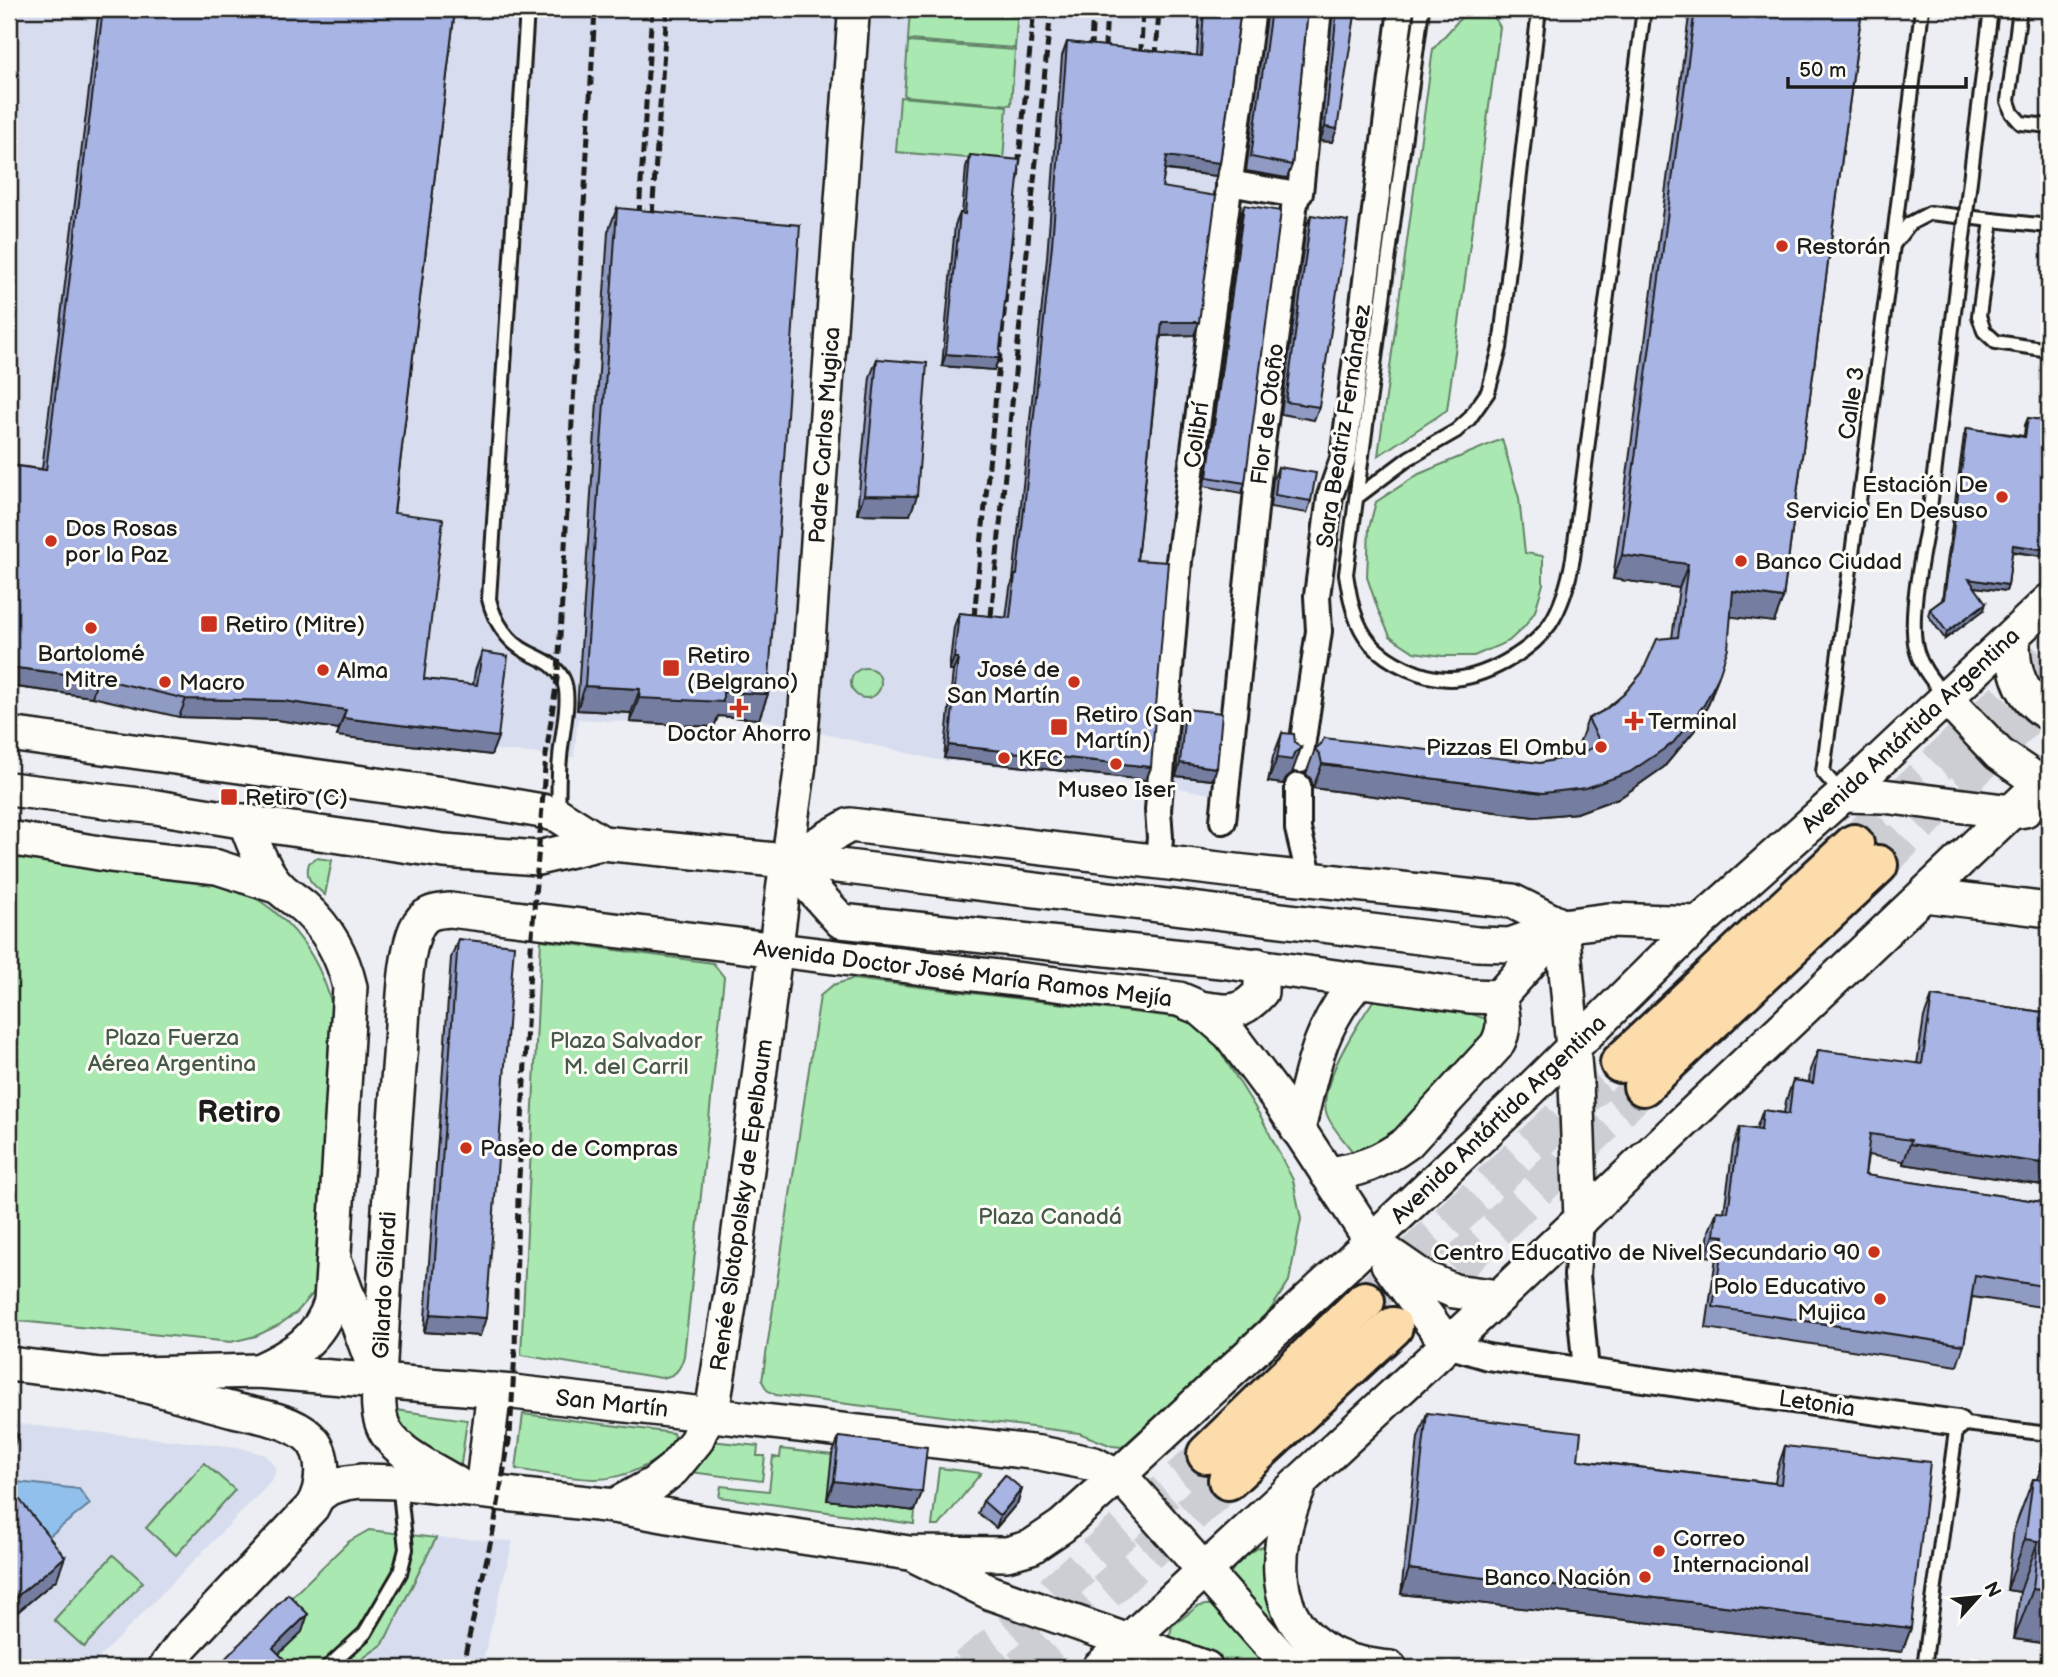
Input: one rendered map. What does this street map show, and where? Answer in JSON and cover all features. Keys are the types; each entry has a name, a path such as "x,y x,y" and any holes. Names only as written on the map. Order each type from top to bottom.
{"highway":[{"path":"1632,1075 1866,854"},
{"path":"1365,1301 1218,1467 1394,1327"}],"main road":[{"name":"Avenida Antártida Argentina","path":"909,1553 1007,1554 1023,1550 1052,1534 1371,1242 1699,923 1843,794 2049,601"},
{"path":"2013,636 2012,662 2018,677 2037,707 2049,714"},
{"path":"1099,1668 1448,1345 2012,812 2047,789 1999,754 1947,698"},
{"path":"9,734 450,796 558,815 602,843"},
{"path":"9,789 156,807 433,849 538,858 602,843 787,860 1477,944 1510,945 1562,926 1609,920 1699,923"},
{"path":"1843,794 1883,796 2012,812"},
{"path":"196,866 216,857 230,846 244,821"},
{"path":"244,821 264,866 279,887"},
{"path":"787,860 850,825 1512,901 1562,926"},
{"path":"9,838 233,871 279,887"},
{"name":"Renée Slotopolsky de Epelbaum","path":"614,1506 654,1484 673,1469 696,1441 709,1413 718,1382 787,860"},
{"name":"Avenida Doctor José María Ramos Mejía","path":"787,860 841,921 1257,965 1470,996 1499,997"},
{"name":"Gilardo Gilardi","path":"279,887 321,924 343,964 350,987 335,1262 379,1380"},
{"path":"1924,895 2049,910"},
{"name":"Avenida Doctor José María Ramos Mejía","path":"422,919 430,913 450,910 1179,999 1200,1008 1230,1034 1298,1130 1371,1242 1424,1278 1454,1291 1499,1297"},
{"name":"Gilardo Gilardi","path":"379,1380 405,986 410,948 422,919"},
{"path":"1327,1174 1350,1172 1370,1166 1390,1156 1406,1143 1496,1046 1502,1036 1503,1026 1499,997 1562,926"},
{"path":"1562,926 1574,1047 1581,1220"},
{"path":"1200,1008 1230,1012 1249,1004 1261,992 1261,977 1257,965"},
{"path":"1298,1130 1313,1064 1331,1016 1344,996 1360,980"},
{"path":"1371,1242 1448,1345"},
{"path":"258,1371 296,1351 321,1326 331,1302 335,1262"},
{"name":"San Martín","path":"9,1364 100,1375 272,1420 302,1432 318,1451 321,1469 318,1496"},
{"name":"San Martín","path":"100,1375 258,1371 494,1390 1040,1452 1086,1461 1118,1476 1133,1489 1279,1655 1294,1668"},
{"path":"379,1380 380,1418 389,1438 398,1447 473,1490"},
{"path":"473,1490 494,1390"},
{"path":"152,1668 173,1657 306,1515 318,1496 329,1488 360,1481 398,1482 614,1506 909,1553 991,1592 1206,1668"},
{"path":"1302,1481 1285,1526 1280,1555 1282,1587 1287,1605 1305,1633 1325,1650 1352,1662 1390,1668"}],"street":[{"name":"Padre Carlos Mugica","path":"787,860 800,768 853,9"},
{"name":"Colibrí","path":"1158,862 1158,810 1179,561 1253,9"},
{"name":"Flor de Otoño","path":"1223,821 1261,451 1297,195 1300,193 1319,9"},
{"name":"Sara Beatriz Fernández","path":"1300,760 1319,631 1317,596 1328,509 1343,459 1401,9"},
{"path":"1229,183 1297,195"},
{"path":"1298,786 1298,829 1310,879"},
{"path":"1581,1220 1577,1275 1586,1371"},
{"name":"Letonia","path":"1448,1345 1488,1357 1957,1423"}],"lane":[{"path":"527,9 489,599 493,616 505,634 527,652 551,663 564,681 566,691 559,765 558,815"},
{"path":"1422,9 1346,574 1350,600 1359,626 1372,645 1391,661 1419,673 1448,679 1498,665 1517,654 1535,642 1550,624 1561,604 1571,568 1644,9"},
{"path":"1357,497 1409,458 1456,430 1480,405 1493,379 1500,348 1539,9"},
{"name":"Calle 3","path":"1843,794 1823,772 1922,9"},
{"path":"1947,698 1929,676 1915,644 1914,613 1929,516 1991,9"},
{"path":"2020,9 2008,101 2012,113 2021,123 2049,126"},
{"path":"1893,245 1909,224 1930,214 2049,226"},
{"path":"1992,220 1979,316 1984,331 1996,342 2049,350"},
{"path":"1924,1668 1957,1423"},
{"name":"Letonia","path":"1957,1423 2049,1434"},
{"path":"327,1668 365,1633 400,1573 406,1549 398,1482"}],"shaded area":[{"path":"9,9 1238,9 1161,719 1226,724 1219,796 1155,783 938,760 759,719 715,716 714,727 578,719 574,757 337,736 337,727 9,687"},
{"path":"9,1423 238,1447 266,1455 276,1468 268,1485 89,1668 9,1668"},
{"path":"436,1538 513,1541 481,1668 349,1668 383,1644"}],"green space":[{"path":"910,9 1018,9 1015,48 908,40"},
{"path":"1482,10 1492,13 1500,27 1447,410 1378,456 1433,49 1465,13"},
{"path":"908,42 1015,50 1011,105 904,96"},
{"path":"900,97 1007,106 1003,161 896,152"},
{"path":"1502,439 1519,498 1525,553 1543,556 1543,584 1535,611 1525,626 1509,641 1474,656 1442,656 1414,652 1390,636 1367,577 1369,528 1376,502 1419,474"},
{"path":"866,668 877,672 881,683 877,694 866,698 855,694 851,683 855,672"},
{"name":"Plaza Fuerza Aérea Argentina","path":"9,854 222,883 262,902 294,931 307,948 327,988 333,1010 315,1291 297,1312 279,1325 256,1336 231,1342 9,1320"},
{"path":"316,858 332,860 325,895 311,882 308,874 309,863"},
{"name":"Plaza Salvador M. del Carril","path":"541,940 713,963 724,977 684,1356 677,1372 670,1376 661,1378 521,1355"},
{"name":"Plaza Canadá","path":"852,979 1174,1017 1190,1022 1215,1043 1261,1117 1293,1180 1301,1219 1289,1281 1271,1309 1122,1447 1112,1446 1079,1433 776,1395 767,1390 762,1381 820,996 833,985"},
{"path":"1420,996 1486,1019 1492,1025 1392,1139 1370,1152 1352,1151 1327,1115 1325,1103 1327,1089 1340,1056 1373,1001"},
{"path":"396,1410 467,1420 461,1464 429,1459 398,1430"},
{"path":"523,1414 673,1433 675,1440 650,1463 616,1477 583,1478 516,1469"},
{"path":"710,1441 758,1446 757,1456 765,1456 762,1481 690,1472"},
{"path":"781,1449 832,1455 828,1500 915,1511 914,1524 719,1497 721,1486 769,1491 773,1457 780,1458"},
{"path":"204,1463 235,1490 176,1555 146,1528"},
{"path":"939,1468 981,1473 939,1526 932,1526"},
{"path":"369,1530 436,1538 383,1644 349,1668 219,1668 348,1542"},
{"path":"1263,1546 1266,1550 1265,1582 1270,1599 1346,1668 1321,1668 1304,1660 1230,1576 1244,1558"},
{"path":"113,1555 143,1582 84,1647 54,1620"},
{"path":"1211,1605 1219,1611 1269,1668 1231,1668 1169,1638 1172,1626 1197,1607"}],"water":[{"path":"17,1482 79,1489 90,1504 38,1545 9,1489"}],"building":[{"path":"103,9 455,9 394,513 443,519 424,679 477,685 482,652 508,656 498,737 343,718 346,710 284,701 186,699 98,678 9,667 9,465 46,470"},
{"path":"1204,9 1241,9 1220,163 1167,156 1162,187 1216,196 1199,322 1162,322 1137,560 1168,562 1151,767 949,745 958,658 954,658 959,613 1010,618 1017,575 1052,245 1067,42 1201,56"},
{"path":"1271,9 1308,9 1292,165 1251,157"},
{"path":"1337,9 1356,9 1337,129 1325,127"},
{"path":"1695,9 1862,9 1783,598 1733,591 1728,648 1718,678 1704,705 1673,743 1630,772 1586,788 1543,793 1322,764 1315,749 1324,738 1540,763 1574,756 1601,744 1588,719 1605,710 1624,694 1642,673 1657,639 1678,637 1688,564 1622,555"},
{"path":"970,155 1020,160 999,358 946,354 960,213 965,214"},
{"path":"1244,205 1281,211 1245,483 1207,477"},
{"path":"617,208 800,225 768,694 723,692 723,702 639,698 640,689 585,686"},
{"path":"1311,215 1348,221 1319,407 1286,402"},
{"path":"877,359 927,363 917,496 864,495"},
{"name":"Estación De Servicio En Desuso","path":"2028,418 2049,421 2049,550 2013,545 2008,585 1969,579 1986,603 1947,632 1930,609 1944,599 1967,428 2025,437"},
{"path":"1278,467 1316,473 1311,501 1275,495"},
{"path":"1185,709 1222,713 1217,768 1180,763"},
{"path":"1282,733 1294,734 1295,742 1301,748 1294,753 1292,760 1277,758"},
{"name":"Paseo de Compras","path":"458,939 514,945 486,1318 431,1314"},
{"path":"1932,996 2049,1013 2049,1164 1910,1144 1911,1140 1870,1134 1865,1175 2049,1203 2049,1287 1975,1275 1964,1345 1713,1307 1724,1236 1714,1235 1717,1211 1728,1212 1740,1127 1761,1130 1763,1110 1789,1114 1793,1080 1813,1083 1818,1050 1922,1064"},
{"name":"Correo Internacional","path":"1427,1413 1581,1432 1578,1460 1781,1484 1785,1446 1930,1462 1911,1628 1409,1569"},
{"path":"9,1425 18,1436 9,1443"},
{"path":"839,1437 927,1447 922,1492 834,1481"},
{"path":"2049,1455 2049,1591 2033,1589 2038,1541 2025,1539 2033,1479 2046,1480"},
{"path":"1005,1475 1022,1489 1000,1516 983,1501"},
{"path":"9,1486 65,1557 17,1596 9,1586"},
{"path":"288,1594 308,1614 273,1648 289,1664 285,1668 216,1668"}],"tunnel":[{"path":"1854,844 2049,657"},
{"path":"1878,865 2049,694"},
{"path":"1365,1301 1620,1063"},
{"path":"1413,1308 1643,1086"},
{"path":"967,1668 1005,1637 1207,1454"},
{"path":"1021,1668 1228,1480"}],"railway":[{"path":"462,1668 494,1527 510,1435 515,1351 518,1197 531,948 546,755 558,672 595,9"},
{"path":"638,230 652,9"},
{"path":"651,229 667,9"},
{"path":"1017,179 1034,9"},
{"path":"991,616 1051,9"},
{"path":"1090,65 1093,9"},
{"path":"1104,64 1107,9"},
{"path":"1140,69 1143,9"},
{"path":"1155,72 1159,9"},
{"path":"974,617 1012,232"}],"place":[{"name":"Restorán","path":"1782,246"},
{"name":"Estación De Servicio En Desuso","path":"2002,497"},
{"name":"Dos Rosas por la Paz","path":"51,541"},
{"name":"Banco Ciudad","path":"1741,561"},
{"name":"Retiro (Mitre)","path":"209,624"},
{"name":"Bartolomé Mitre","path":"91,628"},
{"name":"Retiro (Belgrano)","path":"671,668"},
{"name":"Alma","path":"323,670"},
{"name":"Macro","path":"165,682"},
{"name":"José de San Martín","path":"1074,682"},
{"name":"Doctor Ahorro","path":"739,708"},
{"name":"Terminal","path":"1634,721"},
{"name":"Retiro (San Martín)","path":"1059,727"},
{"name":"Pizzas El Ombu","path":"1601,747"},
{"name":"KFC","path":"1004,758"},
{"name":"Museo Iser","path":"1116,764"},
{"name":"Retiro (C)","path":"229,797"},
{"name":"Paseo de Compras","path":"466,1148"},
{"name":"Centro Educativo de Nivel Secundario 90","path":"1874,1252"},
{"name":"Polo Educativo Mujica","path":"1880,1299"},
{"name":"Correo Internacional","path":"1659,1551"},
{"name":"Banco Nación","path":"1645,1577"}],"district":[{"name":"Retiro","path":"239,1112"}]}
